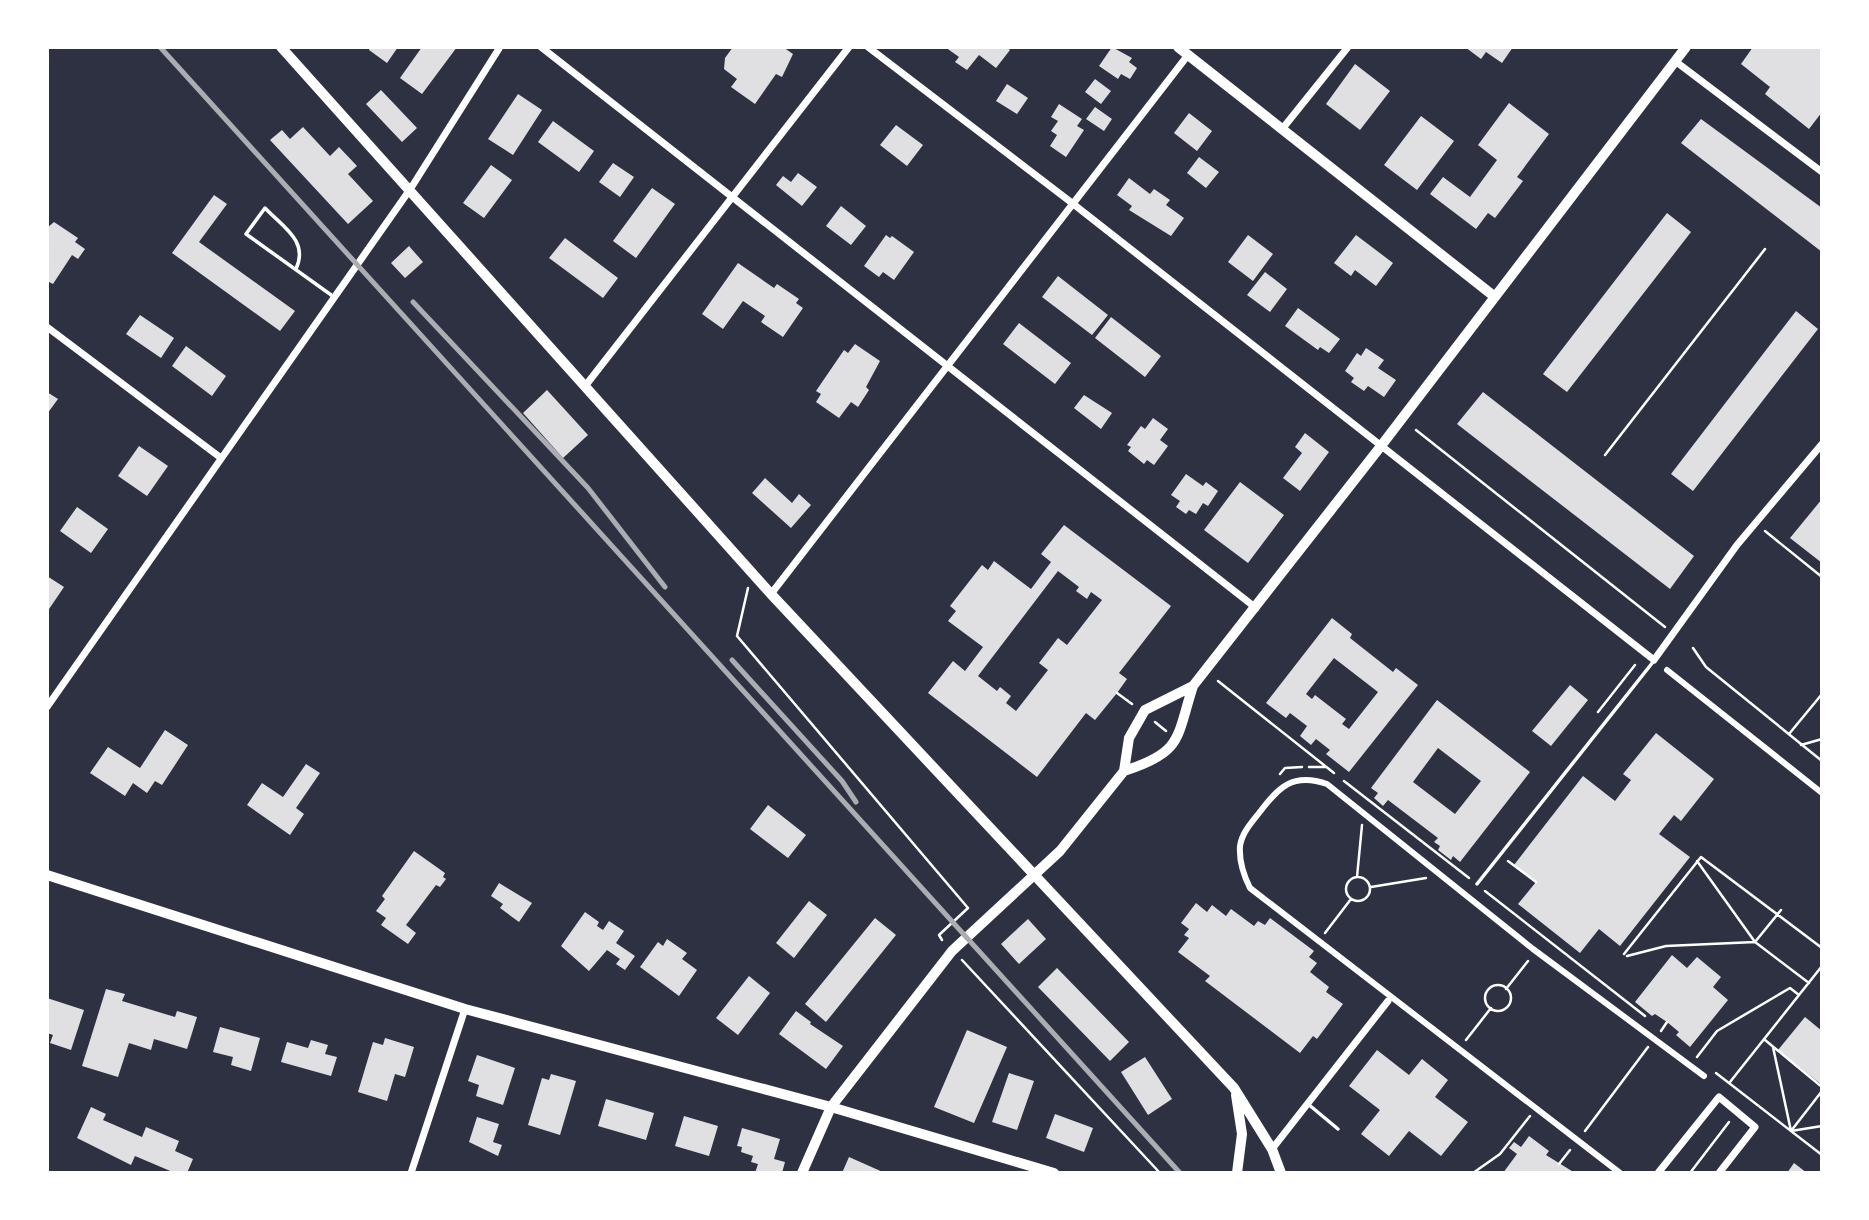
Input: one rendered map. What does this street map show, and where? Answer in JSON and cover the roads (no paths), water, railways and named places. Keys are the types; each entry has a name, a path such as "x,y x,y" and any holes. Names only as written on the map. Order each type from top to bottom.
{"street":[{"path":"281,47 411,188 771,594 1234,1088 1272,1149 1281,1173"},
{"path":"47,707 411,188 500,47"},
{"path":"541,47 1256,608"},
{"path":"586,385 729,197 849,47"},
{"path":"867,47 1072,203 1654,660 1737,545 1822,444"},
{"path":"1178,47 1495,297"},
{"path":"1283,128 1348,47"},
{"path":"1124,771 1146,764 1170,748 1180,735 1193,686 1381,446 1686,47"},
{"path":"771,594 945,365 1188,55"},
{"path":"1675,61 1822,172"},
{"path":"47,327 222,458"},
{"path":"1667,670 1822,793"},
{"path":"802,1173 831,1107 953,951 1060,851 1124,771 1129,738 1145,710 1193,686"},
{"path":"1620,1173 1250,888 1244,877 1240,847 1244,833 1278,788 1291,782 1315,780 1327,784 1536,951 1704,1076"},
{"path":"47,875 465,1009 831,1107 1054,1173"},
{"path":"1272,1149 1388,1001"},
{"path":"411,1173 465,1009"},
{"path":"1234,1088 1242,1134 1238,1173"},
{"path":"1658,1173 1718,1097 1755,1126 1719,1173"}],"lane":[{"path":"296,269 302,256 300,242 265,208 246,234 334,297"},
{"path":"1477,884 1654,660"},
{"path":"1308,1104 1338,1129"}],"railway":[{"path":"160,47 1180,1173"},
{"path":"413,302 588,488 665,587"},
{"path":"732,660 842,781 856,802"}]}
